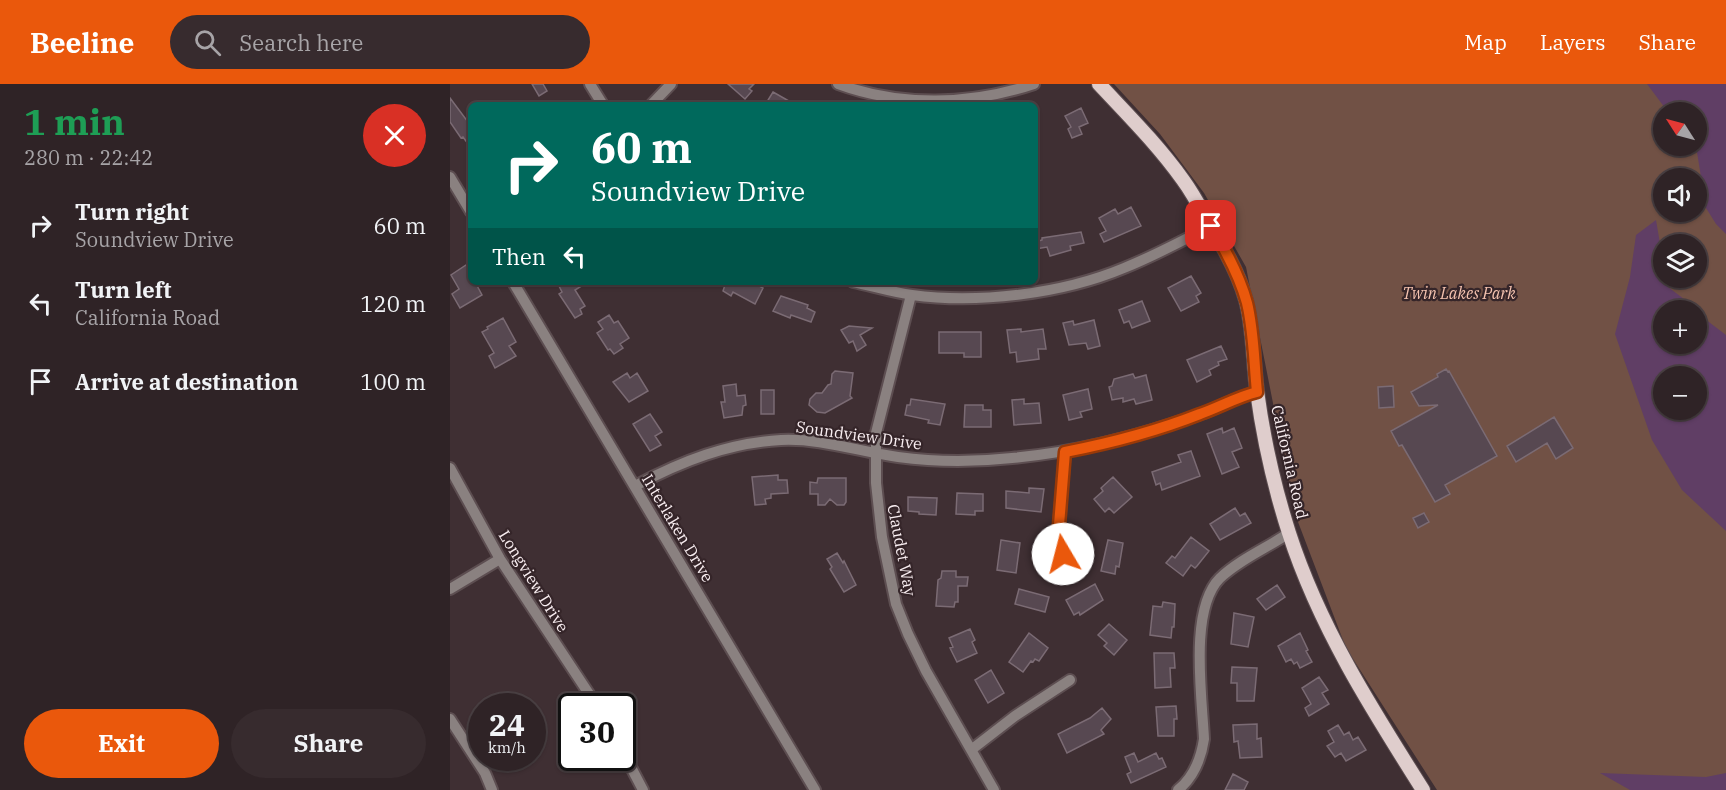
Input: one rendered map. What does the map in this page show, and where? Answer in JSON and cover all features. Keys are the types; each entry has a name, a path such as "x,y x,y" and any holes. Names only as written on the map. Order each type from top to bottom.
{"main road":[{"name":"California Road","path":"1099,84 1159,149 1184,181 1232,266 1246,301 1250,319 1257,392 1276,484 1289,533 1337,647 1365,697 1424,790"}],"street":[{"path":"590,84 601,102"},
{"path":"654,102 671,84"},
{"path":"838,84 880,96 944,101 1005,94 1034,84"},
{"path":"450,177 468,207"},
{"path":"866,285 911,295 949,298 989,297 1056,288 1122,269 1211,226"},
{"name":"Interlaken Drive","path":"515,285 815,790"},
{"name":"Claudet Way","path":"911,295 876,433 878,516 896,604 919,657 994,790"},
{"name":"Soundview Drive","path":"635,486 701,455 748,443 802,440 898,457 971,461 1065,452 1160,428 1257,392"},
{"path":"1063,554 1059,525 1065,452"},
{"name":"Longview Drive","path":"450,468 500,559 588,693"},
{"path":"1178,790 1189,779 1203,747 1200,636 1202,617 1208,597 1215,584 1233,567 1289,533"},
{"path":"450,589 500,559"},
{"path":"971,750 1015,716 1070,680"},
{"path":"450,719 485,773 492,790"},
{"path":"633,771 643,790"}],"green space":[{"name":"Twin Lakes Park","path":"1114,84 1726,84 1726,790 1437,790 1346,648 1295,514 1246,267 1204,193 1160,134"}],"shaded area":[{"path":"1647,84 1726,84 1726,234 1707,210 1707,168 1700,168 1698,156 1707,156 1707,102 1660,102"},
{"path":"1656,222 1658,234 1653,234 1653,288 1669,288 1685,300 1653,300 1653,354 1707,354 1707,321 1726,335 1726,531 1682,490 1652,440 1615,334 1630,277 1636,235"},
{"path":"1600,773 1706,777 1726,773 1726,790 1630,790"}],"building":[{"path":"532,84 543,84 547,91 539,96"},
{"path":"728,84 754,84 749,89 752,91 745,99"},
{"path":"773,92 791,102 767,102"},
{"path":"450,98 468,122 468,144 463,137 461,138 450,122"},
{"path":"1081,108 1088,123 1079,127 1082,134 1072,138 1068,129 1071,127 1065,116"},
{"path":"1131,207 1141,226 1104,242 1100,234 1106,231 1099,218 1115,209 1118,214"},
{"path":"1081,232 1084,243 1070,246 1071,250 1050,256 1047,247 1038,248 1038,241 1042,238"},
{"path":"466,265 468,285 477,285 482,295 460,308 452,294 459,289 451,275"},
{"path":"1191,276 1201,293 1196,296 1199,302 1181,311 1168,288"},
{"path":"583,285 575,290 585,306 580,309 582,314 575,318 559,294 562,292 559,286"},
{"path":"725,285 758,285 763,288 755,304 733,292 731,296 723,291"},
{"path":"781,296 808,305 807,308 815,312 811,322 791,315 790,318 773,311"},
{"path":"1142,301 1150,321 1132,328 1129,321 1124,323 1119,310"},
{"path":"609,315 614,323 618,321 629,338 620,344 623,348 614,354 610,349 608,350 597,333 603,329 598,322"},
{"path":"503,318 516,342 509,346 516,356 495,368 489,356 494,353 482,332"},
{"path":"1094,320 1100,346 1088,349 1086,343 1069,345 1063,323 1073,321 1074,325"},
{"path":"849,326 872,328 860,335 866,345 857,351 853,341 849,343 841,330"},
{"path":"1021,329 1021,332 1043,329 1046,349 1038,349 1039,359 1017,362 1016,352 1010,353 1007,330"},
{"path":"939,332 981,332 981,357 964,357 964,353 939,353"},
{"path":"1221,346 1227,359 1218,362 1219,365 1209,370 1211,375 1197,382 1187,360"},
{"path":"1446,369 1497,456 1445,485 1450,494 1435,502 1402,445 1399,446 1391,431 1438,405 1419,406 1411,392 1438,377 1437,374"},
{"path":"835,371 853,373 850,396 852,398 825,413 817,412 809,405 810,399 816,393 822,393 831,384 832,374"},
{"path":"627,373 630,378 637,373 648,391 629,402 613,382"},
{"path":"1133,374 1135,378 1146,375 1152,400 1136,404 1134,399 1123,402 1123,398 1112,400 1109,387 1112,386 1114,379"},
{"path":"736,384 737,396 745,395 746,405 743,406 742,415 724,418 721,402 725,402 723,386"},
{"path":"1393,386 1394,407 1379,408 1378,387"},
{"path":"1088,389 1092,409 1080,412 1082,417 1069,420 1063,395"},
{"path":"761,390 774,390 774,414 761,414"},
{"path":"911,399 945,404 940,425 905,415"},
{"path":"1024,399 1024,404 1039,403 1041,423 1014,425 1012,400"},
{"path":"965,405 983,405 983,410 991,410 991,427 964,427"},
{"path":"650,414 662,432 655,436 661,445 650,451 633,424"},
{"path":"1554,417 1573,448 1556,459 1547,443 1516,462 1507,446"},
{"path":"1222,428 1223,433 1234,428 1242,448 1232,452 1239,467 1222,474 1207,434"},
{"path":"1191,451 1200,476 1162,490 1160,483 1156,485 1152,472 1181,462 1178,455"},
{"path":"778,475 778,480 787,480 788,493 771,494 771,498 765,499 766,504 755,505 752,477"},
{"path":"1113,477 1132,497 1114,513 1109,508 1105,512 1094,499 1103,491 1101,488"},
{"path":"818,478 846,478 844,505 837,505 830,499 825,505 818,505 818,494 810,494 810,482 817,483"},
{"path":"1029,488 1044,489 1041,512 1006,508 1006,491 1029,493"},
{"path":"957,493 983,494 983,511 975,511 975,515 956,514"},
{"path":"908,497 937,498 936,515 908,511"},
{"path":"1235,508 1240,516 1245,513 1251,523 1220,540 1210,524"},
{"path":"1424,513 1429,522 1418,528 1413,518"},
{"path":"1191,537 1209,551 1195,568 1191,565 1183,576 1166,563 1172,556 1175,558"},
{"path":"1001,540 1020,543 1016,573 997,570"},
{"path":"1108,540 1123,543 1119,567 1116,566 1115,574 1101,571"},
{"path":"837,553 843,563 844,561 856,585 844,592 830,569 832,567 827,559"},
{"path":"942,571 956,571 956,577 968,577 967,586 958,586 958,602 955,602 954,607 936,606 938,580 941,578"},
{"path":"1095,584 1103,600 1080,615 1079,612 1074,615 1066,600"},
{"path":"1277,585 1285,597 1266,610 1257,599"},
{"path":"1019,589 1049,597 1045,612 1015,604"},
{"path":"1163,602 1175,604 1171,638 1150,635 1153,606 1162,607"},
{"path":"1234,613 1254,617 1248,647 1231,644"},
{"path":"1109,624 1127,640 1114,655 1104,646 1107,643 1098,635"},
{"path":"970,629 977,653 957,662 950,648 953,647 949,638"},
{"path":"1029,633 1048,648 1039,661 1035,659 1031,661 1023,672 1009,662"},
{"path":"1300,633 1312,662 1300,668 1297,662 1294,664 1291,659 1286,662 1278,646"},
{"path":"1154,653 1174,653 1175,668 1170,668 1171,687 1155,688"},
{"path":"1232,667 1257,668 1254,701 1237,701 1237,683 1231,683"},
{"path":"991,670 1004,693 988,703 975,680"},
{"path":"1319,677 1328,690 1322,693 1329,704 1309,716 1305,708 1311,704 1302,688"},
{"path":"1176,706 1177,719 1174,719 1174,736 1158,736 1156,707"},
{"path":"1102,708 1111,719 1101,730 1104,734 1067,753 1058,734 1090,718"},
{"path":"1257,724 1257,739 1261,738 1262,757 1240,758 1238,741 1234,742 1233,725"},
{"path":"1338,725 1344,735 1349,732 1353,740 1358,737 1366,750 1346,761 1341,753 1335,757 1327,746 1334,742 1328,731"},
{"path":"1134,753 1138,762 1156,753 1159,759 1162,758 1166,767 1131,783 1127,774 1131,772 1125,757"},
{"path":"1233,774 1248,782 1244,790 1225,790"}],"route":[{"path":"1063,554 1059,525 1065,452 1160,428 1257,392 1250,319 1246,301 1219,238 1211,226"}]}
